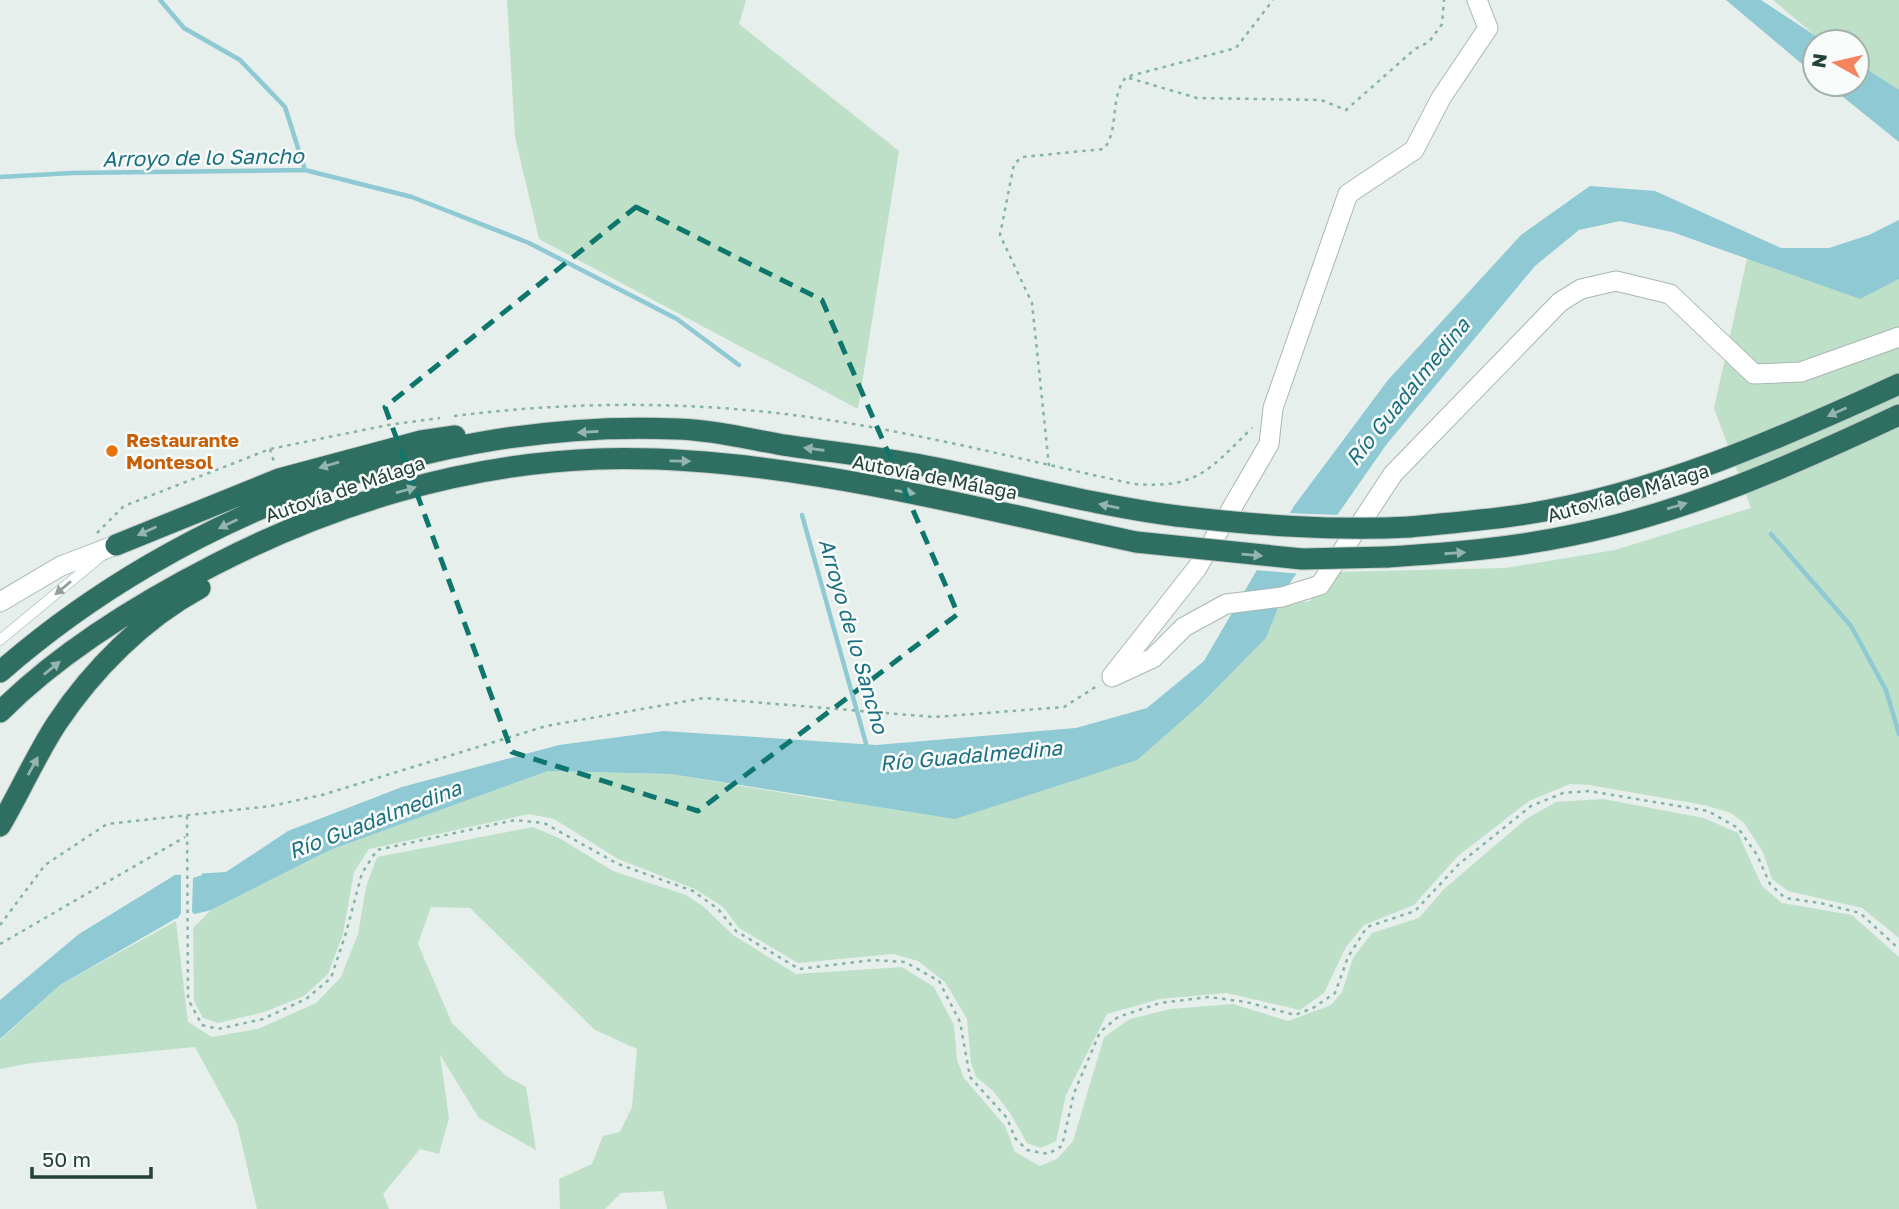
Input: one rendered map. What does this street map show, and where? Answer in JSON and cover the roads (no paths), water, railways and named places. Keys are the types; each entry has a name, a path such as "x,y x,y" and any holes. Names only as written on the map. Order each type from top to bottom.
{"highway":[{"name":"Autovía de Málaga","path":"0,672 41,636 92,601 160,559 233,521 301,491 368,469 492,441 539,435 679,429 924,466 1118,508 1270,527 1358,530 1528,514 1632,489 1752,449 1899,384"},
{"name":"Autovía de Málaga","path":"0,712 60,662 172,586 249,547 379,498 450,477 523,466 598,459 691,461 917,495 1136,542 1302,559 1387,557 1477,551 1575,535 1699,500 1810,457 1899,415"},
{"path":"116,545 279,479 354,458 421,440 454,436 492,441"},
{"path":"0,826 57,723 106,660 177,600 254,558 318,531 379,498"}],"street":[{"path":"1477,0 1488,28 1441,98 1414,150 1348,194 1273,408 1269,444 1197,568 1112,677 1153,658 1184,627 1226,604 1282,597 1320,585 1392,474 1560,302 1581,289 1616,281 1670,294 1754,374 1801,372 1899,337"},
{"path":"0,602 87,555 116,545"}],"lane":[{"path":"0,640 116,545"}],"water":[{"path":"1726,0 1761,0 1804,28 1801,28 1801,63"},
{"path":"1871,72 1899,90 1899,142 1844,98 1871,98"},
{"name":"Río Guadalmedina","path":"1590,186 1655,191 1781,248 1829,248 1869,235 1899,220 1899,279 1860,299 1672,232 1620,221 1579,230 1535,266 1386,445 1285,590 1266,638 1202,703 1137,760 955,819 670,774 548,771 330,850 211,910 175,919 60,985 0,1039 0,1000 79,934 175,875 226,872 288,831 402,787 559,745 664,731 876,745 1076,728 1147,708 1204,661 1294,506 1388,380 1521,235"}],"waterway":[{"path":"160,0 184,28 240,60 285,107 305,170"},
{"name":"Arroyo de lo Sancho","path":"0,177 72,173 305,170 412,197 529,243 677,319 739,365"},
{"name":"Arroyo de lo Sancho","path":"802,515 867,747"},
{"path":"1771,534 1851,626 1886,690 1899,734"}],"place":[{"name":"Restaurante Montesol","path":"112,451"}]}
